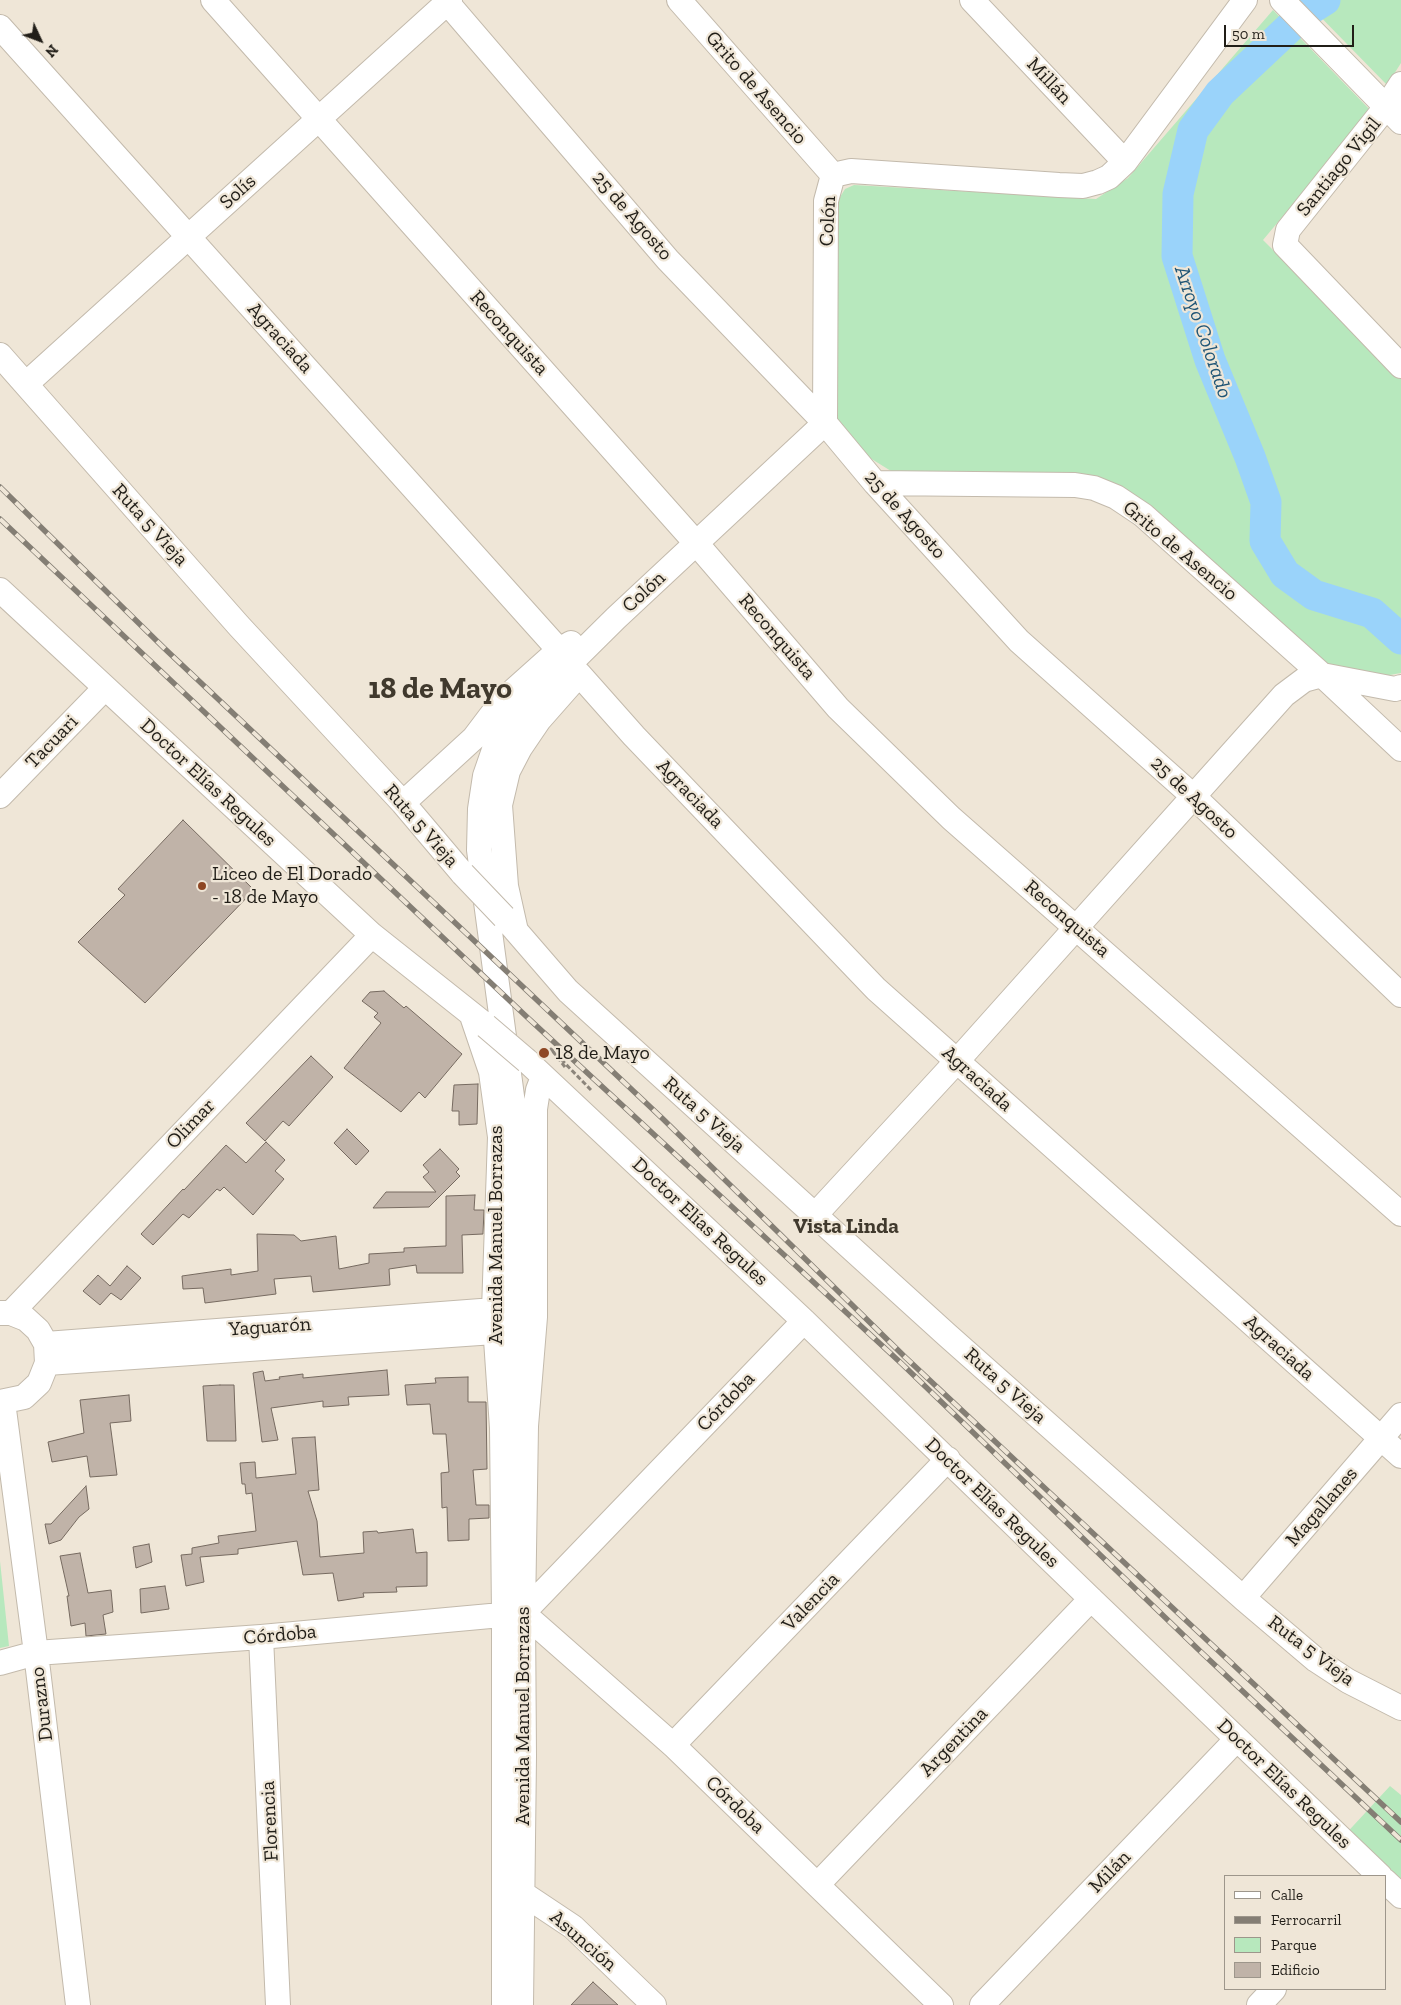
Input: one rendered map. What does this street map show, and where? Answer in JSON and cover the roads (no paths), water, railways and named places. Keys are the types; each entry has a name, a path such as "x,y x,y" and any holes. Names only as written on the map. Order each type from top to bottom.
{"street":[{"name":"Reconquista","path":"213,0 696,543 838,708 951,818 1401,1214"},
{"name":"Grito de Asencio","path":"679,0 833,175"},
{"name":"Millán","path":"972,0 1125,162"},
{"name":"Colón","path":"493,963 480,850 480,809 486,776 495,747 515,718 616,618 825,424 826,201 833,175 851,171 1083,186 1109,177 1125,162 1244,0"},
{"name":"Solís","path":"26,384 447,1"},
{"name":"25 de Agosto","path":"447,1 668,260 825,424 875,483 1019,641 1193,796 1401,995"},
{"path":"1283,1 1393,115"},
{"name":"Agraciada","path":"0,27 558,650"},
{"name":"Santiago Vigil","path":"1401,84 1393,115 1288,230 1285,245 1401,366"},
{"name":"Ruta 5 Vieja","path":"0,355 240,626 402,803 568,991 955,1342 1243,1598 1316,1660 1348,1681 1401,1708"},
{"name":"Grito de Asencio","path":"875,483 1075,485 1094,488 1116,497 1143,515 1322,675 1401,749"},
{"name":"Doctor Elías Regules","path":"0,590 372,935 479,1021 535,1069 643,1168 1379,1875"},
{"name":"Colón","path":"402,803 474,738 502,701 558,650 616,618"},
{"name":"Colón","path":"510,924 500,805 508,771 520,748 539,720 579,674 616,618"},
{"name":"Agraciada","path":"579,674 634,736 876,990 1401,1456"},
{"path":"815,1215 957,1061 1284,694 1304,680 1322,675 1395,689 1401,687"},
{"name":"Tacuari","path":"0,796 105,688"},
{"name":"Olimar","path":"5,1313 372,935"},
{"name":"Avenida Manuel Borrazas","path":"493,963 514,1111 518,1193 515,1367 502,1428"},
{"name":"Avenida Manuel Borrazas","path":"479,1021 491,1072 500,1137 494,1321 514,1614"},
{"name":"Avenida Manuel Borrazas","path":"521,2005 513,1893 514,1614 535,1317 535,1109 538,1090 535,1069"},
{"path":"2,1402 24,1397 39,1383 46,1354 38,1330 26,1318 5,1313"},
{"name":"Yaguarón","path":"46,1354 494,1321"},
{"name":"Córdoba","path":"0,1663 36,1653 514,1614 804,1321"},
{"name":"Avenida Manuel Borrazas","path":"515,1367 526,1426"},
{"name":"Durazno","path":"2,1402 36,1653 78,2005"},
{"name":"Magallanes","path":"1243,1598 1401,1415"},
{"name":"Valencia","path":"673,1746 948,1459"},
{"name":"Argentina","path":"818,1884 1091,1599"},
{"name":"Córdoba","path":"514,1614 673,1746 818,1884 941,2005"},
{"name":"Florencia","path":"261,1636 278,2005"},
{"name":"Milán","path":"982,2005 1237,1739"},
{"path":"1386,1882 1401,1896"},
{"name":"Avenida Manuel Borrazas","path":"504,2005 513,1893"},
{"name":"Asunción","path":"513,1893 573,1927 654,2005"},
{"path":"1259,2005 1273,1990"}],"waterway":[{"name":"Arroyo Colorado","path":"1325,0 1306,12 1220,93 1193,130 1178,194 1177,256 1210,360 1250,457 1266,502 1265,541 1285,574 1314,595 1372,613 1401,639"}],"railway":[{"path":"0,487 164,648 663,1119 905,1357 1401,1822"},
{"path":"0,519 528,1018 902,1364 1201,1652 1401,1840"}],"place":[{"name":"Liceo de El Dorado - 18 de Mayo","path":"202,886"},
{"name":"18 de Mayo","path":"544,1053"}],"district":[{"name":"18 de Mayo","path":"440,689"},
{"name":"Vista Linda","path":"846,1227"}]}
